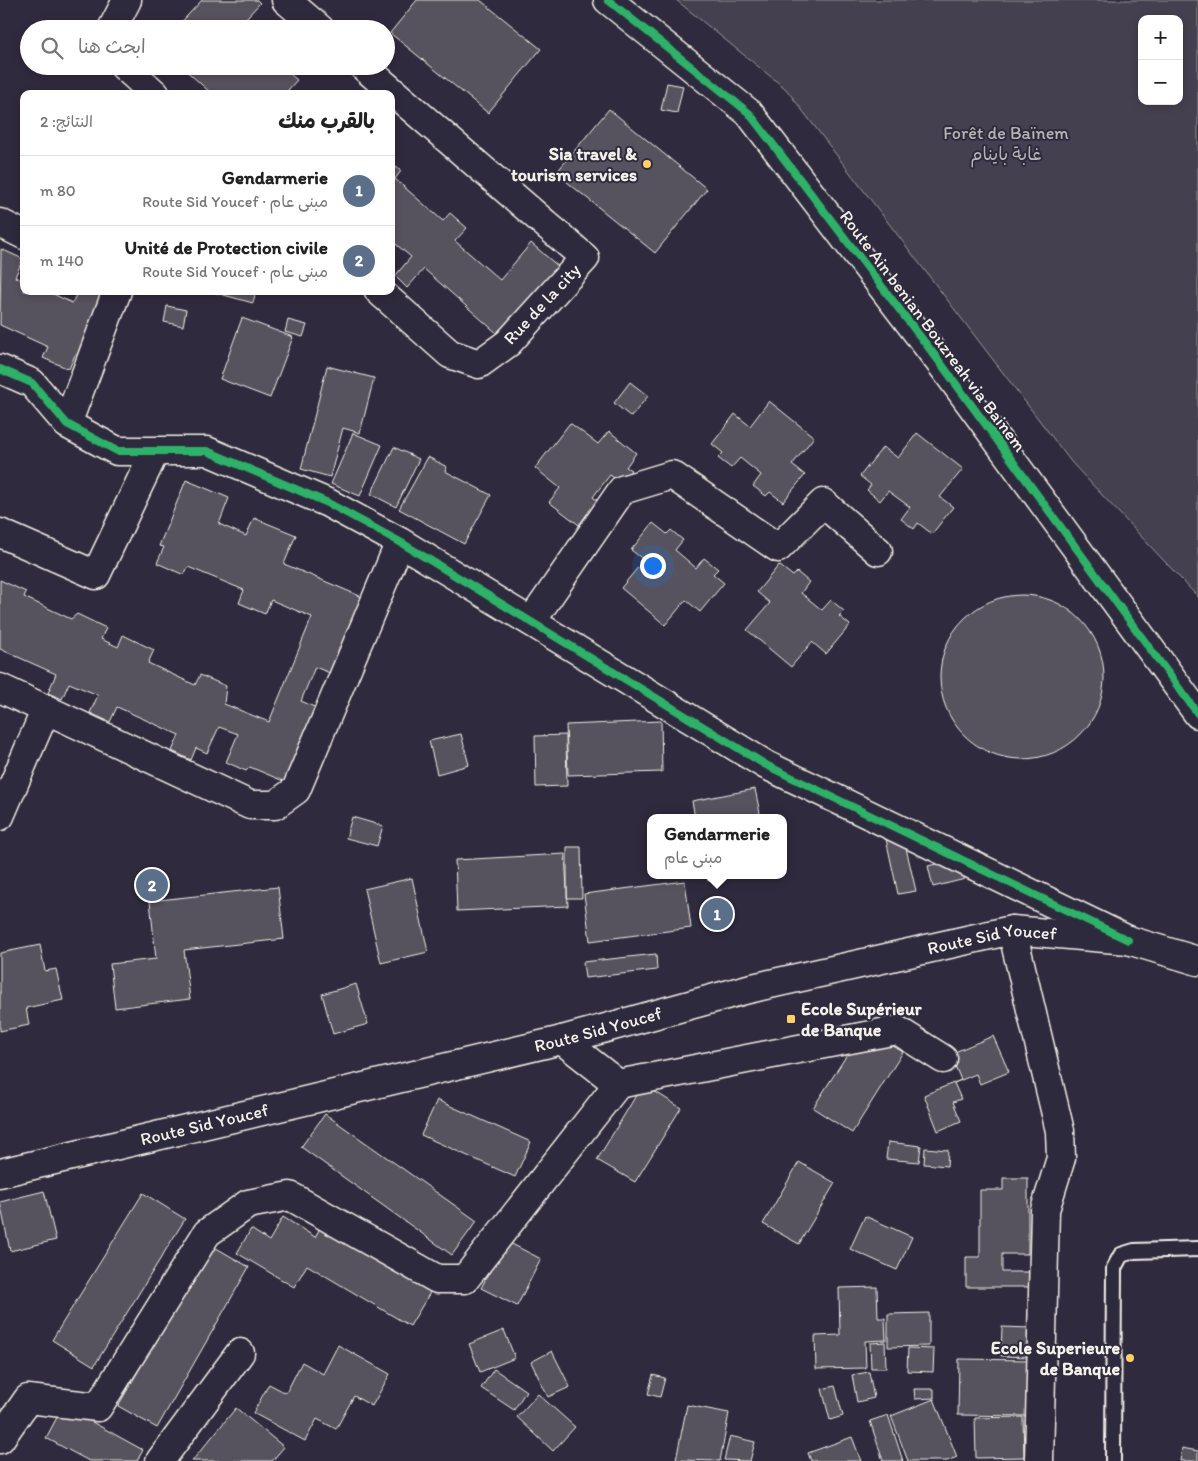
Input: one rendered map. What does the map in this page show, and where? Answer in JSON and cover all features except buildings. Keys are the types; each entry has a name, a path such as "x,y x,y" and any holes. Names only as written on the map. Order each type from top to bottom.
{"street":[{"path":"117,20 128,0"},
{"path":"286,0 309,20"},
{"name":"Route Ain benian Bouzreah via Bainem","path":"608,0 749,113 942,365 1198,714"},
{"path":"134,75 151,90"},
{"name":"Rue de la city","path":"373,75 391,90"},
{"name":"Rue de la city","path":"384,295 450,354 479,364 508,343 585,258 395,94"},
{"path":"0,223 20,233"},
{"path":"67,424 115,295"},
{"path":"0,369 32,383 67,424 117,451 207,451 328,503 400,542 766,765 1128,940"},
{"path":"0,533 96,575 155,451"},
{"path":"531,622 622,490 672,475 778,548 823,503 878,551"},
{"path":"0,688 250,805 275,805 296,790 400,542"},
{"path":"0,816 46,709"},
{"path":"1012,930 1060,1131 1061,1158 1045,1210 1039,1461"},
{"name":"Route Sid Youcef","path":"0,1173 562,1040 748,989 1012,930 1128,940 1198,961"},
{"path":"0,1439 28,1399 98,1407 207,1233 248,1204 290,1196 437,1279 466,1279 618,1084 897,1030 943,1059"},
{"path":"562,1040 618,1084"},
{"path":"160,1461 240,1353"}],"lane":[{"path":"1113,1461 1114,1268 1120,1256 1134,1251 1198,1250"}],"green space":[{"name":"Forêt de Baïnem غابة باينام","path":"676,0 1198,0 1198,597 1072,463 786,89"}],"cycle path":[{"path":"608,0 749,113 942,365 1198,714"},
{"path":"0,369 32,383 67,424 117,451 207,451 328,503 400,542 766,765 1128,940"}],"place":[{"name":"Sia travel & tourism services","path":"647,164"},
{"name":"Unité de Protection civile","path":"152,885"},
{"name":"Gendarmerie","path":"717,914"},
{"name":"Ecole Supérieur de Banque","path":"791,1019"},
{"name":"Ecole Superieure de Banque","path":"1130,1358"}]}
